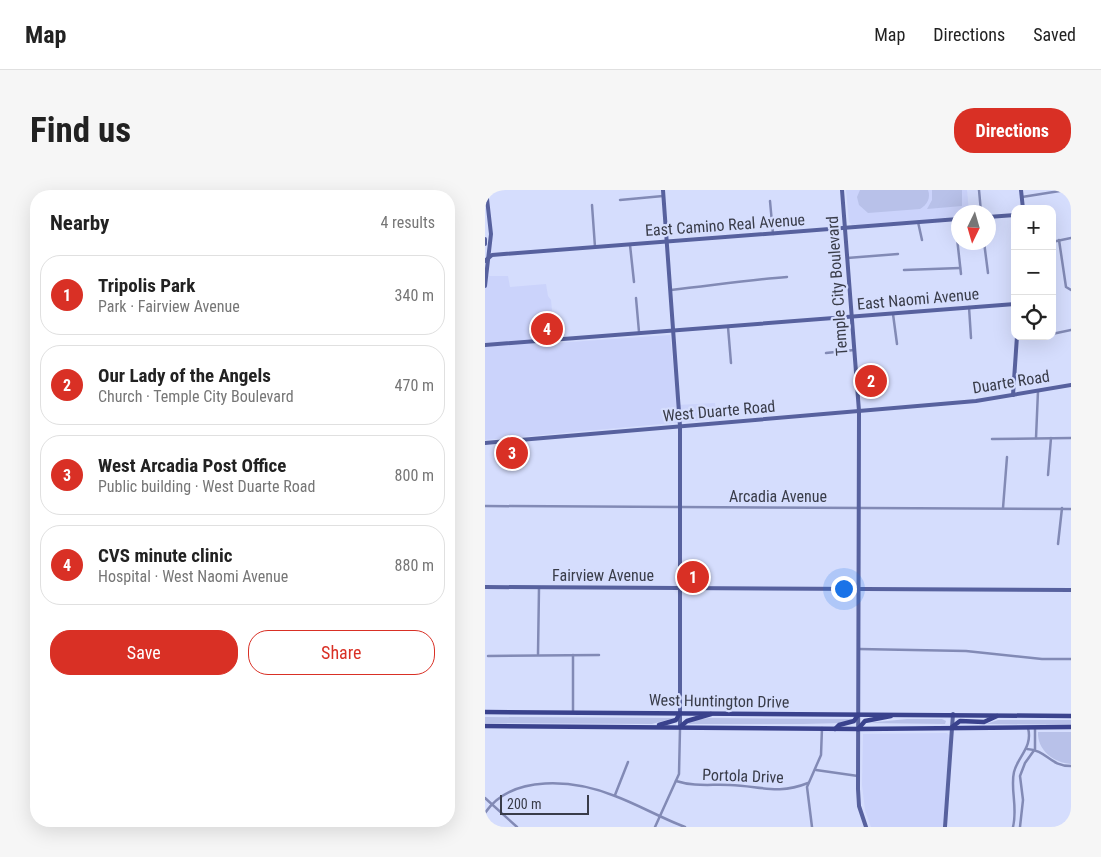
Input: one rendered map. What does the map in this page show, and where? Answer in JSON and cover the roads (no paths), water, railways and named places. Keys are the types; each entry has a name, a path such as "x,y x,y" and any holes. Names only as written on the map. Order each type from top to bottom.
{"main road":[{"name":"West Huntington Drive","path":"485,712 1071,716"},
{"path":"655,726 676,720 680,713"},
{"path":"679,727 686,721 702,718 712,713"},
{"path":"835,728 853,721 858,715"},
{"path":"858,729 865,721 895,715"},
{"path":"952,727 960,721 984,722 999,715"},
{"name":"West Huntington Drive","path":"485,726 858,729 952,727"},
{"path":"952,727 1071,727"}],"street":[{"path":"485,286 491,234 486,190"},
{"path":"655,827 676,781 680,765 681,426 663,190"},
{"name":"Temple City Boulevard","path":"842,190 859,411 858,776 859,806 866,827"},
{"path":"979,190 980,205"},
{"path":"1021,190 1023,205"},
{"path":"1022,197 1066,190"},
{"path":"620,200 663,196"},
{"path":"770,201 773,234"},
{"path":"592,205 595,247"},
{"path":"996,216 1011,215"},
{"name":"East Camino Real Avenue","path":"487,259 492,255 951,219"},
{"path":"918,222 922,240"},
{"path":"1056,241 1071,238"},
{"path":"485,239 485,244"},
{"path":"1059,240 1069,290"},
{"path":"630,245 634,282"},
{"path":"959,250 961,274"},
{"path":"985,250 989,273"},
{"path":"847,258 898,254"},
{"path":"904,270 960,268"},
{"path":"671,290 703,287 715,283 787,277"},
{"path":"636,298 639,334"},
{"name":"East Naomi Avenue","path":"485,345 1011,304"},
{"path":"969,307 971,338"},
{"path":"893,314 897,344"},
{"path":"728,327 731,363"},
{"path":"1056,333 1071,330"},
{"path":"1013,395 1017,340"},
{"path":"826,353 854,350"},
{"name":"Duarte Road","path":"956,403 1071,385"},
{"path":"1036,438 1038,391"},
{"name":"West Duarte Road","path":"485,443 956,403"},
{"path":"1049,475 1051,438"},
{"path":"992,439 1071,438"},
{"path":"1003,508 1007,457"},
{"name":"Arcadia Avenue","path":"485,506 1071,509"},
{"path":"1059,544 1062,508"},
{"name":"Fairview Avenue","path":"485,587 1071,590"},
{"path":"538,654 539,588"},
{"path":"859,649 966,651 1042,659 1071,659"},
{"path":"488,656 538,654 599,655"},
{"path":"573,655 573,713"},
{"path":"945,827 953,714"},
{"path":"1013,827 1016,812 1014,772 1027,749 1029,737 1027,727"},
{"path":"1020,827 1023,800 1020,776 1022,768 1035,749 1035,727"},
{"path":"813,827 808,803 808,783 816,770 821,756 822,728"},
{"path":"1027,749 1040,750 1053,762 1071,766"},
{"path":"615,795 628,762"},
{"path":"816,770 858,776"},
{"name":"Portola Drive","path":"676,781 694,786 736,785 780,790 808,783"},
{"path":"485,813 491,804 516,787 555,784 585,787 615,795 685,827"},
{"path":"1015,789 1021,789"},
{"path":"485,798 517,827"}],"place":[{"name":"CVS minute clinic","path":"547,329"},
{"name":"Our Lady of the Angels","path":"871,381"},
{"name":"West Arcadia Post Office","path":"512,453"},
{"name":"Tripolis Park","path":"693,577"}]}
